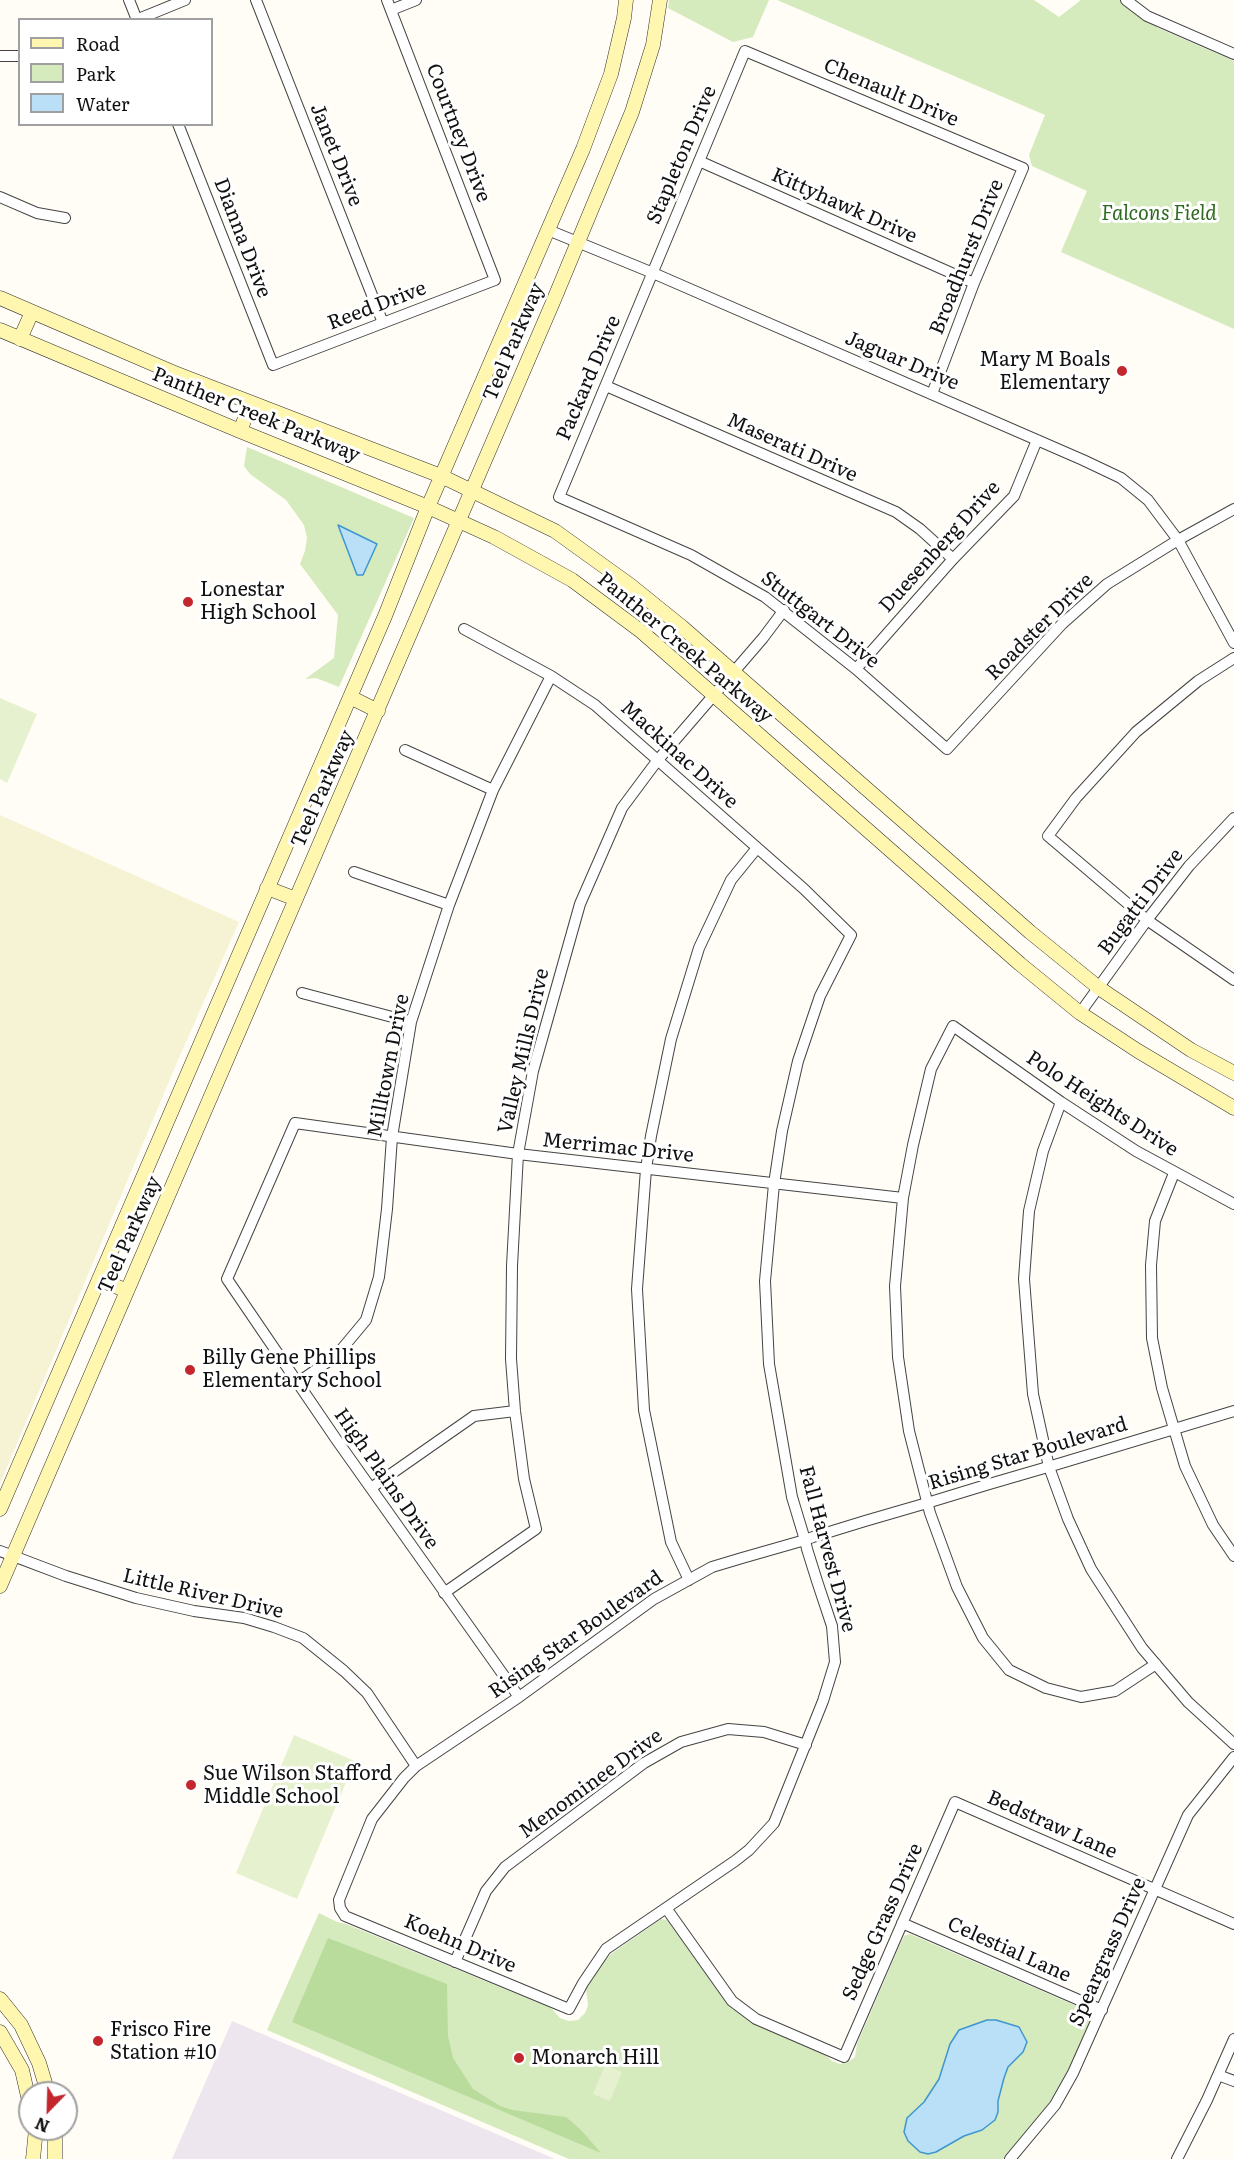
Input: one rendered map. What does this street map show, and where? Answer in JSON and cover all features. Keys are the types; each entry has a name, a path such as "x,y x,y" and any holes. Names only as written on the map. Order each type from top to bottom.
{"main road":[{"name":"Teel Parkway","path":"0,1509 385,616 441,476 594,122 611,74 626,0"},
{"name":"Teel Parkway","path":"0,1586 6,1554 128,1291 473,489 632,112 653,45 660,0"},
{"name":"Panther Creek Parkway","path":"0,298 172,372 473,489 555,531 630,585 734,672 1030,932 1100,988 1181,1043 1234,1073"},
{"path":"20,339 32,312"},
{"name":"Panther Creek Parkway","path":"0,330 428,507 494,537 572,580 642,632 1011,957 1080,1013 1234,1108"},
{"path":"240,431 251,402"},
{"path":"350,697 378,711"},
{"path":"267,888 296,899"},
{"path":"99,1279 128,1291"},
{"path":"0,1999 21,2025 39,2063 44,2081"},
{"path":"0,2032 22,2070 25,2081"},
{"path":"33,2159 35,2141"},
{"path":"55,2141 55,2159"}],"street":[{"path":"129,0 137,18"},
{"path":"140,18 185,0"},
{"name":"Janet Drive","path":"256,0 383,322"},
{"path":"389,5 416,0"},
{"path":"1126,0 1147,16 1234,54"},
{"name":"Courtney Drive","path":"389,5 495,279"},
{"name":"Stapleton Drive","path":"653,273 745,51"},
{"name":"Chenault Drive","path":"745,51 1023,168"},
{"path":"0,56 18,56"},
{"name":"Dianna Drive","path":"179,126 273,365"},
{"name":"Kittyhawk Drive","path":"699,161 974,283"},
{"name":"Broadhurst Drive","path":"932,394 974,283 1023,168"},
{"path":"0,197 37,213 65,218"},
{"name":"Jaguar Drive","path":"548,230 653,273 1121,478 1148,500 1178,540 1234,643"},
{"name":"Packard Drive","path":"559,497 653,273"},
{"name":"Reed Drive","path":"273,365 495,279"},
{"name":"Maserati Drive","path":"606,386 896,512 920,529 953,559"},
{"name":"Duesenberg Drive","path":"856,669 953,559 1014,496 1037,440"},
{"name":"Stuttgart Drive","path":"559,497 691,555 742,582 784,610 856,669 947,749"},
{"name":"Roadster Drive","path":"947,749 1062,624 1107,584 1234,509"},
{"name":"Valley Mills Drive","path":"444,1593 536,1529 524,1479 511,1359 518,1155 533,1071 580,904 622,808 657,761 784,610"},
{"name":"Mackinac Drive","path":"464,629 551,676 595,705 757,848 851,935"},
{"path":"1234,658 1198,681 1136,732 1076,798 1048,836 1147,920 1234,980"},
{"name":"Milltown Drive","path":"297,1383 336,1356 366,1320 379,1277 392,1137 411,1022 448,904 493,790 551,676"},
{"path":"405,750 493,790"},
{"name":"Bugatti Drive","path":"1080,1013 1189,866 1234,818"},
{"path":"689,1580 671,1542 644,1410 638,1289 646,1169 671,1039 699,948 731,880 757,848"},
{"path":"354,872 448,904"},
{"name":"Fall Harvest Drive","path":"569,2008 606,1949 735,1861 764,1836 782,1807 835,1662 832,1626 792,1497 769,1364 765,1281 774,1184 782,1131 798,1061 820,996 851,935"},
{"path":"302,993 411,1022"},
{"name":"Polo Heights Drive","path":"903,1198 931,1069 953,1026 1061,1102 1136,1151 1234,1204"},
{"path":"1061,1102 1043,1152 1029,1211 1024,1279 1033,1394 1049,1467 1068,1519 1091,1569 1142,1648 1188,1702 1234,1744"},
{"name":"Merrimac Drive","path":"227,1279 295,1123 518,1155 903,1198"},
{"path":"1174,1173 1155,1221 1151,1266 1152,1338 1162,1388 1185,1466 1209,1515 1234,1556"},
{"path":"903,1198 895,1287 898,1357 909,1431 927,1503 957,1587 983,1638 1009,1670 1046,1688 1081,1697 1115,1691 1156,1665"},
{"name":"High Plains Drive","path":"227,1279 297,1383 519,1697"},
{"path":"371,1488 474,1416 515,1411"},
{"name":"Rising Star Boulevard","path":"340,1908 339,1900 372,1819 392,1791 416,1766 519,1697 654,1599 712,1567 1234,1411"},
{"name":"Little River Drive","path":"6,1554 136,1598 194,1611 244,1618 303,1638 367,1693 416,1766"},
{"name":"Menominee Drive","path":"455,1962 486,1891 505,1867 644,1762 681,1742 728,1729 764,1732 806,1745"},
{"name":"Speargrass Drive","path":"1010,2159 1055,2105 1074,2073 1188,1815 1234,1757"},
{"name":"Sedge Grass Drive","path":"666,1908 732,2001 756,2019 844,2056 955,1802"},
{"name":"Bedstraw Lane","path":"955,1802 1234,1924"},
{"name":"Koehn Drive","path":"340,1908 345,1916 569,2008"},
{"name":"Celestial Lane","path":"902,1923 1102,2010"},
{"path":"1177,2159 1234,2039"},
{"path":"1218,2075 1234,2081"}],"shaded area":[{"path":"0,815 239,922 178,1060 0,1484"},
{"path":"232,2021 555,2159 172,2159"}],"green space":[{"path":"669,0 769,0 753,37 733,42 668,8"},
{"name":"Falcons Field","path":"777,0 1034,0 1059,17 1081,0 1122,0 1158,28 1234,61 1234,329 1061,252 1087,191 1032,166 1029,155 1045,115"},
{"path":"247,447 414,518 339,687 316,678 305,679 334,658 338,615 300,564 307,538 304,525 286,500 250,474 244,466"},
{"path":"0,698 37,714 7,783 0,779"},
{"path":"294,1735 355,1761 297,1899 236,1873"},
{"path":"319,1913 551,2008 560,2018 569,2021 578,2020 585,2013 588,2005 586,1989 598,1968 611,1954 661,1919 667,1920 731,2008 751,2021 823,2053 832,2061 840,2064 855,2057 857,2044 901,1942 904,1936 910,1934 1088,2011 1092,2014 1093,2021 1044,2112 1003,2159 569,2159 267,2030"},
{"path":"328,1938 447,1984 448,2036 453,2058 473,2089 500,2106 512,2110 566,2117 601,2153 292,2022"},
{"path":"605,2065 622,2072 610,2101 593,2094"}],"water":[{"path":"338,525 377,544 363,575 357,575"},
{"path":"987,2020 996,2020 1019,2027 1027,2042 1023,2052 1008,2067 995,2120 982,2130 964,2136 936,2152 928,2154 920,2152 908,2141 904,2132 907,2118 924,2102 939,2079 950,2044 959,2030"}],"place":[{"name":"Mary M Boals Elementary","path":"1122,371"},
{"name":"Lonestar High School","path":"188,602"},
{"name":"Billy Gene Phillips Elementary School","path":"190,1370"},
{"name":"Sue Wilson Stafford Middle School","path":"191,1785"},
{"name":"Frisco Fire Station #10","path":"98,2041"},
{"name":"Monarch Hill","path":"519,2058"}]}
